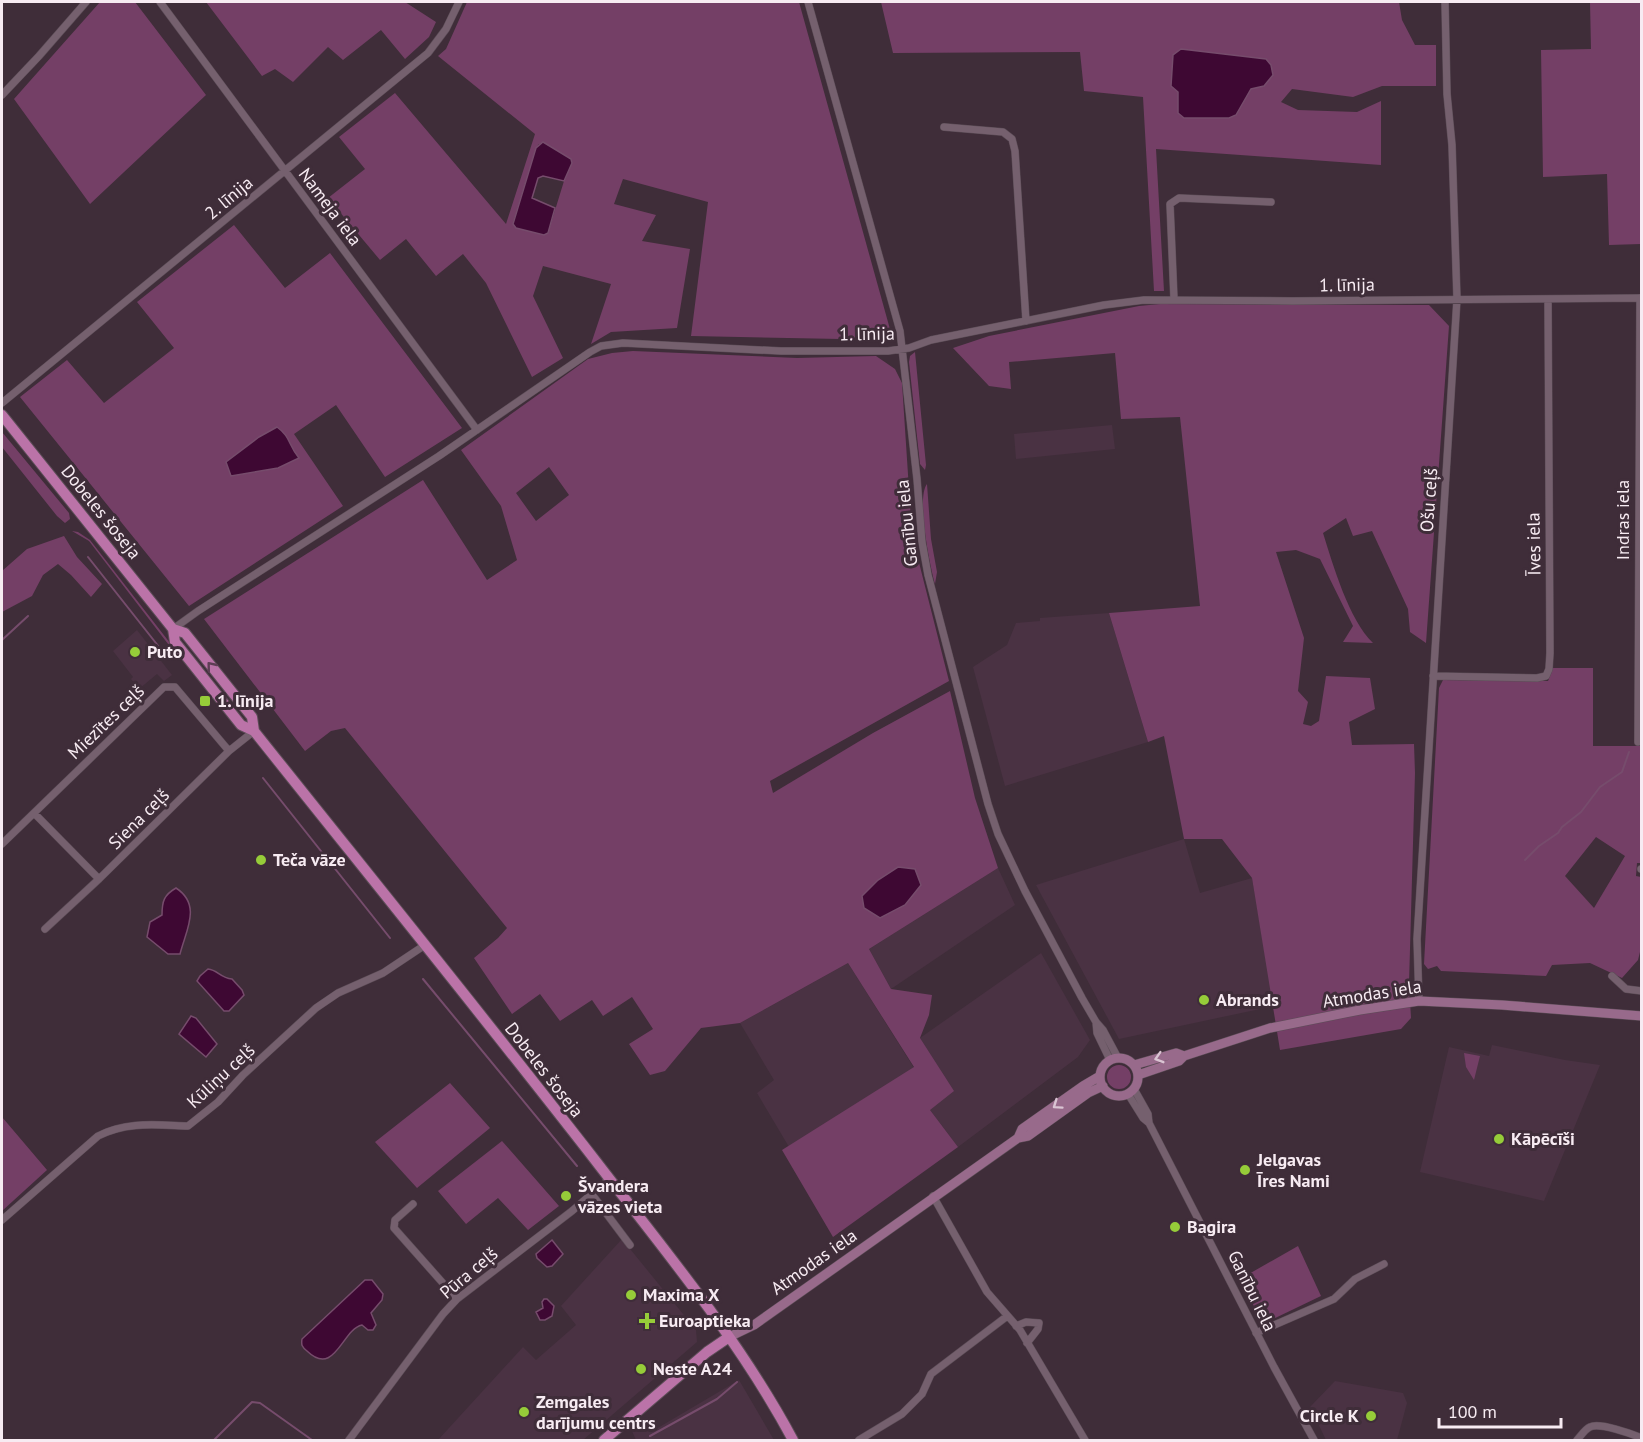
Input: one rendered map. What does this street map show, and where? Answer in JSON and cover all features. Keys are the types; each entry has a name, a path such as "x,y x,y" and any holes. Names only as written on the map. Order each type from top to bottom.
{"main road":[{"name":"Dobeles šoseja","path":"2,415 173,629 184,633 252,717 254,731 609,1179 729,1337 793,1440"},
{"name":"Atmodas iela","path":"1136,1070 1176,1053 1184,1056 1270,1028 1419,1000 1641,1016"},
{"path":"1114,1059 1127,1060 1136,1070 1137,1082 1131,1091 1122,1095 1111,1094 1101,1081 1103,1067 1114,1059"},
{"name":"Atmodas iela","path":"604,1440 707,1352 758,1322 1018,1138 1022,1129 1083,1086 1101,1081"}],"street":[{"path":"2,95 86,2"},
{"name":"Nameja iela","path":"160,2 477,430"},
{"name":"2. līnija","path":"2,403 428,53 446,29 459,2"},
{"name":"Ganību iela","path":"808,2 897,320 903,349 922,542 928,575 988,804 998,834 1025,891 1095,1022 1103,1030 1114,1059"},
{"name":"Ošu ceļš","path":"1419,1000 1417,939 1456,299 1452,145 1447,94 1444,2"},
{"path":"944,127 1003,132 1012,139 1015,151 1026,321"},
{"path":"1174,299 1170,204 1179,198 1271,202"},
{"name":"1. līnija","path":"173,629 601,346 649,343 781,351 888,351 931,340 1104,305 1144,300 1641,298"},
{"name":"Indras iela","path":"1638,742 1636,664 1641,298"},
{"name":"Īves iela","path":"1433,676 1537,678 1546,676 1549,669 1551,653 1548,299"},
{"name":"Miezītes ceļš","path":"2,844 164,687 175,687 229,751"},
{"name":"Siena ceļš","path":"45,929 229,751 254,731"},
{"path":"34,813 99,879"},
{"name":"Kūliņu ceļš","path":"2,1220 83,1147 112,1128 139,1124 188,1126 218,1102 243,1075 316,1008 338,993 383,973 425,945"},
{"path":"1612,976 1626,989 1641,991"},
{"name":"Ganību iela","path":"1131,1091 1143,1118 1149,1123 1256,1333 1314,1440"},
{"name":"Pūra ceļš","path":"349,1440 457,1299 572,1211 609,1179"},
{"path":"591,1193 630,1245"},
{"path":"933,1196 987,1292 1028,1343 1084,1440"},
{"path":"413,1204 395,1220 393,1228 457,1299"},
{"path":"1256,1333 1334,1299 1355,1280 1384,1264"},
{"path":"859,1440 902,1414 922,1394 931,1374 1006,1317"},
{"path":"1016,1326 1026,1322 1039,1323 1038,1329 1028,1343"},
{"path":"1576,1440 1590,1427 1597,1426 1627,1432 1641,1438"}],"shaded area":[{"path":"100,2 135,2 206,95 90,204 14,99"},
{"path":"206,2 405,2 436,22 429,37 405,59 381,30 343,60 328,47 293,82 275,69 262,76"},
{"path":"467,2 799,2 893,340 691,336 708,202 623,179 614,204 656,215 642,241 690,249 677,328 611,332 591,344 611,284 543,266 533,296 563,358 532,377 486,283 463,254 436,276 406,239 380,260 328,198 365,169 339,137 395,93 506,224 535,134 438,56 446,49","holes":["539,144 572,163 548,233 513,223"]},
{"path":"881,2 1399,2 1402,20 1415,45 1436,45 1436,86 1382,86 1353,97 1292,89 1281,102 1298,110 1357,112 1381,101 1381,165 1156,149 1164,291 1154,291 1143,97 1084,91 1080,52 893,53","holes":["1273,75 1264,86 1251,89 1236,115 1178,113 1178,92"]},
{"path":"1590,2 1641,2 1641,244 1609,245 1607,174 1543,177 1541,50 1591,49"},
{"path":"1181,49 1266,59 1271,65 1273,75 1264,86 1251,89 1236,115 1229,118 1184,118 1178,113 1178,92 1171,86 1173,55"},
{"path":"543,142 571,159 572,163 564,181 543,176 538,178 532,198 555,208 548,233 544,235 516,228 513,224 536,148"},
{"path":"234,225 285,288 330,253 462,428 385,477 336,405 294,434 343,506 189,606 20,397 67,360 104,403 174,348 137,302"},
{"path":"1160,304 1429,305 1449,326 1426,643 1410,632 1408,609 1372,531 1353,536 1346,518 1323,533 1349,607 1364,633 1373,643 1343,642 1353,626 1320,559 1296,550 1276,552 1304,638 1298,691 1308,702 1303,724 1311,726 1319,721 1326,676 1370,678 1375,709 1349,722 1352,745 1414,744 1409,984 1411,1018 1401,1029 1280,1050 1252,878 1222,839 1184,839 1164,736 1148,742 1109,613 1200,606 1180,417 1121,419 1115,353 1009,362 1011,389 989,386 953,348 989,336 1139,306"},
{"path":"633,351 797,358 876,356 895,369 902,383 912,535 949,681 770,781 773,793 873,733 950,691 975,798 998,868 869,949 891,989 932,995 929,1015 920,1038 954,1091 930,1110 958,1147 833,1237 782,1150 914,1067 848,963 740,1023 701,1028 665,1071 650,1075 629,1044 653,1029 632,997 603,1016 592,1000 560,1021 540,994 512,1014 474,958 507,928 345,728 331,731 305,751 204,619 423,480 487,580 517,560 501,506 461,450 588,359","holes":["549,467 569,495 536,521 516,493"]},
{"path":"915,352 925,470 920,464 909,362 910,356"},
{"path":"1112,425 1115,449 1016,459 1014,434"},
{"path":"277,427 285,434 299,458 278,468 231,476 226,462 259,437"},
{"path":"2,432 69,513 70,519 65,523 2,447"},
{"path":"927,484 931,539 937,572 935,584 923,517 924,492"},
{"path":"72,531 90,540 177,652 175,653 89,541"},
{"path":"64,536 77,557 102,584 91,597 58,564 43,575 32,596 2,612 2,571 27,549"},
{"path":"1109,613 1148,742 1005,786 973,667 1007,645 1016,623 1040,621 1040,618"},
{"path":"137,630 172,675 164,681 157,674 139,689 131,679 133,677 113,651"},
{"path":"1553,668 1593,668 1593,746 1641,746 1642,863 1637,863 1636,876 1641,877 1642,944 1638,960 1622,978 1590,963 1552,965 1546,976 1441,971 1437,966 1428,969 1424,964 1439,688 1443,680 1548,681","holes":["1596,837 1625,856 1594,908 1565,876"]},
{"path":"1184,839 1200,893 1252,878 1274,1006 1119,1039 1036,885"},
{"path":"898,867 915,869 921,885 905,905 880,918 864,908 862,896 878,880"},
{"path":"998,868 1015,905 891,989 869,949"},
{"path":"176,888 188,902 190,918 180,954 168,954 147,937 150,922 162,915 164,899"},
{"path":"1041,953 1090,1040 1078,1057 958,1147 930,1110 920,1038"},
{"path":"848,963 914,1068 789,1147 757,1093 774,1080 740,1023"},
{"path":"208,969 232,979 242,990 244,995 229,1011 224,1011 197,981"},
{"path":"191,1016 196,1018 217,1044 206,1057 179,1034"},
{"name":"Kāpēcīši","path":"1492,1045 1600,1065 1544,1201 1420,1172 1449,1047 1489,1056"},
{"path":"1464,1053 1480,1056 1474,1080 1466,1067"},
{"path":"1119,1065 1124,1066 1130,1072 1130,1082 1124,1088 1119,1089 1114,1088 1108,1082 1107,1077 1108,1072 1114,1066"},
{"path":"450,1083 490,1128 417,1188 375,1142"},
{"path":"2,1117 47,1170 2,1211"},
{"path":"502,1141 559,1206 528,1230 498,1198 466,1224 438,1191"},
{"path":"622,1239 696,1330 697,1342 583,1440 438,1440 523,1347 536,1360 576,1325 561,1306"},
{"path":"552,1240 563,1254 552,1266 547,1267 537,1258 536,1254"},
{"path":"1298,1246 1321,1296 1269,1321 1260,1318 1240,1279"},
{"path":"365,1280 372,1280 383,1294 382,1300 371,1313 376,1325 373,1330 368,1330 362,1325 355,1328 338,1350 325,1359 317,1358 307,1351 302,1346 302,1339"},
{"path":"544,1299 554,1306 552,1316 540,1320 536,1312 543,1308"},
{"path":"739,1380 774,1440 636,1440 632,1431 646,1419 656,1429"},
{"path":"1335,1381 1403,1393 1407,1403 1397,1440 1326,1440 1310,1407"}],"waterway":[{"path":"88,557 163,652"},
{"path":"2,640 28,616"},
{"path":"1525,860 1581,812 1600,787 1622,772 1629,752"},
{"path":"263,778 390,938"},
{"path":"423,979 577,1166"},
{"path":"650,1436 717,1399 737,1382"},
{"path":"214,1440 252,1402 260,1403 312,1440"}],"place":[{"name":"Puto","path":"135,652"},
{"name":"1. līnija","path":"205,701"},
{"name":"Teča vāze","path":"261,860"},
{"name":"Abrands","path":"1204,1000"},
{"name":"Kāpēcīši","path":"1499,1139"},
{"name":"Jelgavas Īres Nami","path":"1245,1170"},
{"name":"Švandera vāzes vieta","path":"566,1196"},
{"name":"Bagira","path":"1175,1227"},
{"name":"Maxima X","path":"631,1295"},
{"name":"Euroaptieka","path":"647,1321"},
{"name":"Neste A24","path":"641,1369"},
{"name":"Zemgales darījumu centrs","path":"524,1412"},
{"name":"Circle K","path":"1371,1416"}]}
